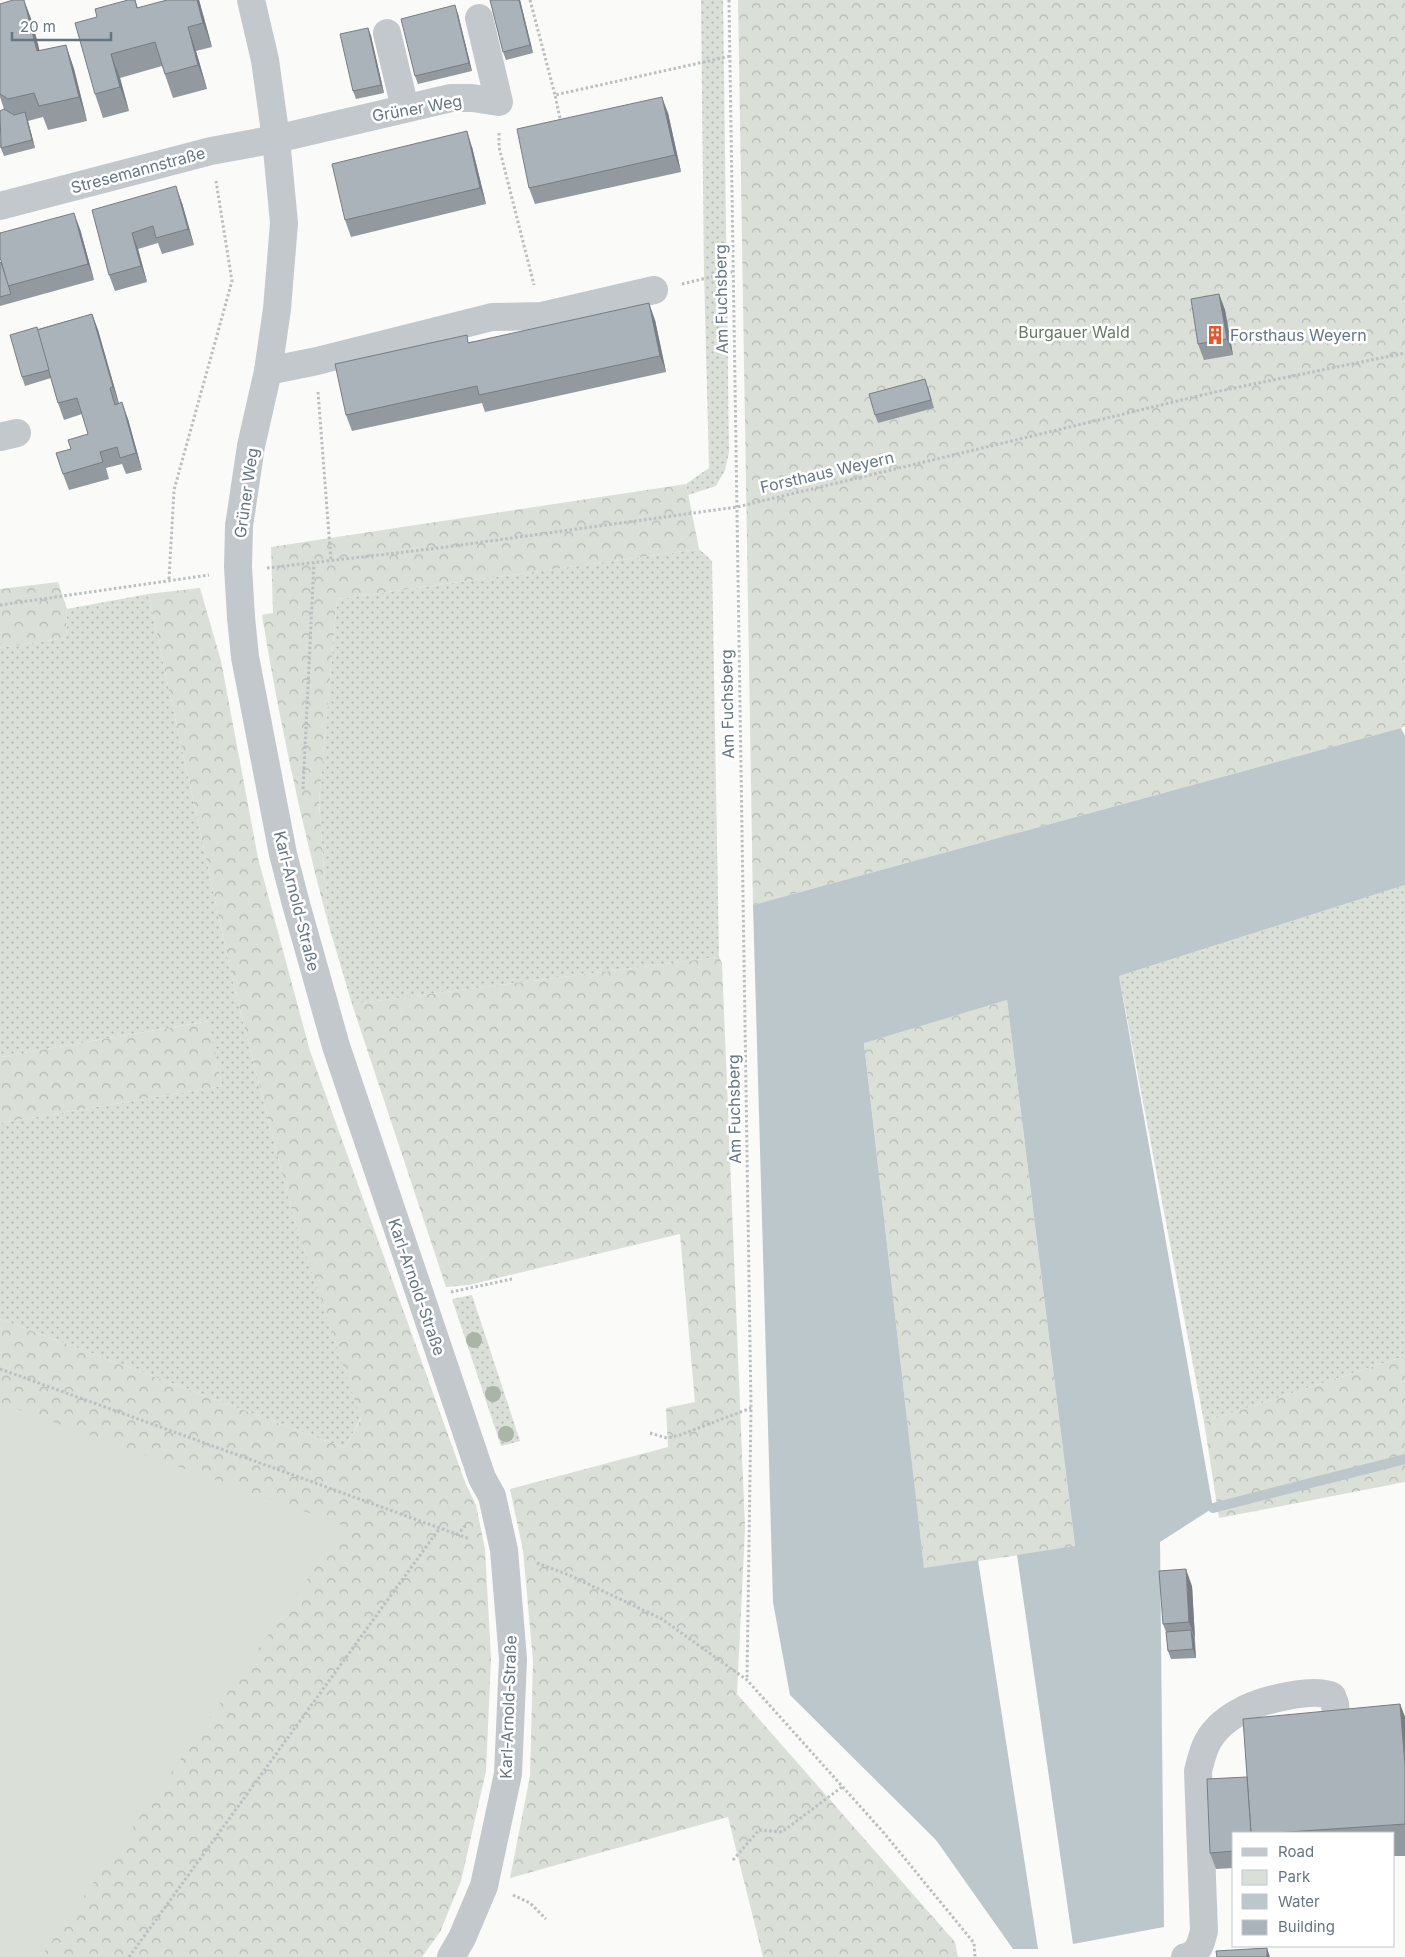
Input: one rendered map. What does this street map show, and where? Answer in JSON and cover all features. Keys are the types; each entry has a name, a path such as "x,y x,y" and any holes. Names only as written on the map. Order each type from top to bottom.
{"street":[{"name":"Grüner Weg","path":"241,617 238,567 239,526 252,446 268,371 277,309 284,223 276,139 265,60 251,0"},
{"name":"Grüner Weg","path":"276,139 451,98 472,98 499,102 479,18"},
{"path":"387,34 405,108"},
{"name":"Stresemannstraße","path":"0,206 211,151 276,139"},
{"path":"268,371 317,361 492,317 542,316 666,287"},
{"name":"Karl-Arnold-Straße","path":"241,617 247,666 283,854 336,1046 482,1478 492,1496 504,1550 513,1659 508,1774 484,1886 462,1938 451,1957"},
{"path":"1185,1957 1189,1957 1199,1949 1204,1931 1198,1771 1204,1746 1217,1729 1247,1708 1273,1700 1314,1692 1325,1692 1332,1696 1335,1704 1337,1727"}],"path":[{"path":"530,0 555,95 561,126"},
{"name":"Am Fuchsberg","path":"729,0 751,1408 747,1680"},
{"path":"555,95 731,56"},
{"path":"169,579 174,490 232,281 211,151"},
{"path":"503,162 534,285"},
{"path":"666,287 732,272"},
{"name":"Forsthaus Weyern","path":"274,567 439,548 737,507 1215,392 1405,353"},
{"path":"318,395 331,561"},
{"path":"301,794 304,785 314,563"},
{"path":"0,605 207,575"},
{"path":"420,1299 512,1279"},
{"path":"0,1369 261,1462 439,1529 504,1550 569,1575 662,1619 747,1680 884,1833 974,1944 975,1957"},
{"path":"650,1433 667,1438 680,1435 751,1408"},
{"path":"129,1957 439,1529"},
{"path":"733,1860 760,1830 782,1832 842,1787"},
{"path":"484,1886 508,1892 530,1903 546,1920"}],"green space":[{"path":"701,0 723,0 729,452 725,470 716,486 688,495 686,484 709,468 704,272"},
{"name":"Burgauer Wald","path":"738,0 1405,0 1405,725 1401,728 753,905"},
{"path":"686,484 699,549 337,599 319,802 328,923 291,770 262,615 273,613 271,547"},
{"path":"699,549 712,561 719,957 352,1004 328,923 319,802 337,599"},
{"path":"58,582 67,609 66,638 0,648 0,589"},
{"path":"200,588 221,661 258,858 310,1051 465,1482 476,1505 485,1549 491,1659 486,1771 461,1881 440,1932 422,1957 0,1957 0,1319 345,1448 361,1419 293,1215 235,991 148,594"},
{"path":"148,594 235,991 293,1215 361,1418 345,1448 0,1319 0,1123 222,1086 208,1021 0,1057 0,648 66,638 67,609"},
{"path":"1405,885 1405,1356 1204,1422 1119,976"},
{"path":"719,957 722,963 745,1528 737,1694 955,1942 958,1957 763,1957 728,1817 510,1878 530,1776 533,1661 523,1550 510,1489 668,1447 666,1408 695,1402 680,1234 469,1285 446,1287 352,1004"},
{"path":"1007,1000 1075,1547 924,1569 864,1042"},
{"path":"209,1021 222,1086 0,1123 0,1057"},
{"path":"472,1295 520,1441 501,1446 452,1299"},
{"path":"1405,1356 1405,1482 1219,1518 1204,1422"},
{"path":"0,1403 345,1526 41,1957 0,1957"}],"water":[{"path":"1401,728 1405,736 1405,885 1119,976 1213,1508 1160,1542 1164,1927 1073,1944 1017,1555 1075,1546 1007,1000 864,1043 924,1568 978,1560 1038,1949 1013,1949 936,1840 790,1695 773,1602 753,905"}],"building":[{"path":"13,0 24,0 37,51 66,45 79,97 39,106 34,93 8,99 0,94 0,4"},
{"path":"128,0 135,0 137,8 167,0 197,0 203,23 188,27 198,65 165,74 155,42 111,54 120,87 95,94 75,23 97,17 95,9"},
{"path":"490,0 519,0 530,45 503,52"},
{"path":"455,5 469,63 415,76 401,19"},
{"path":"368,28 381,85 353,91 340,34"},
{"path":"662,97 675,155 529,188 517,129"},
{"path":"4,109 14,115 25,112 32,140 1,148 0,111"},
{"path":"467,131 480,188 345,220 332,164"},
{"path":"176,186 188,229 156,238 153,226 132,233 141,266 109,275 92,210"},
{"path":"74,213 88,264 8,286 0,257 0,233"},
{"path":"0,263 11,294 0,297"},
{"path":"1219,294 1227,339 1198,344 1191,299"},
{"path":"649,303 660,356 479,395 477,386 346,415 335,364 467,335 468,343"},
{"path":"92,314 113,387 110,388 115,405 122,402 136,453 120,458 117,447 100,452 103,462 63,474 56,453 71,449 68,440 88,434 77,398 58,403 37,330"},
{"path":"37,327 49,370 22,377 10,335"},
{"path":"925,379 931,400 875,415 869,394"},
{"path":"1186,1569 1189,1622 1163,1624 1159,1571"},
{"path":"1191,1630 1193,1649 1168,1651 1166,1632"},
{"path":"1400,1704 1405,1764 1405,1824 1289,1832 1251,1832 1243,1719"},
{"path":"1247,1777 1251,1832 1232,1832 1232,1851 1210,1853 1207,1779"},
{"path":"1267,1948 1267,1957 1217,1957 1216,1951"}],"waterway":[{"path":"1213,1508 1405,1459"}],"place":[{"name":"Forsthaus Weyern","path":"1215,335"}]}
